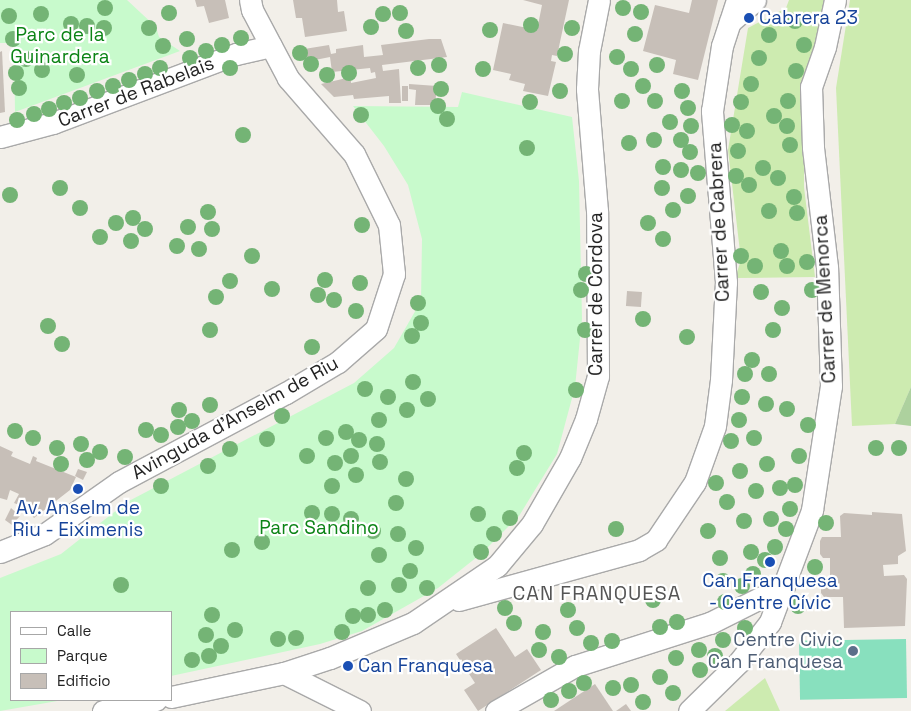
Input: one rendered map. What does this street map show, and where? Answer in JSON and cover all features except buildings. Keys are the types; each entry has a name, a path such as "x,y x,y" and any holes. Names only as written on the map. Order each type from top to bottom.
{"street":[{"name":"Avinguda d'Anselm de Riu","path":"0,552 46,534 120,482 286,393 338,362 376,329 394,274 389,225 354,154 288,78 250,0"},
{"name":"Carrer de Cordova","path":"172,697 284,673 330,658 413,623 445,604 497,566 532,524 570,458 586,419 598,376 597,211 587,90 589,50 599,0"},
{"name":"Carrer de Cabrera","path":"445,604 639,550 656,540 695,482 715,426 721,380 726,282 712,111 722,46 737,0"},
{"path":"730,22 755,0"},
{"name":"Carrer de Menorca","path":"688,711 739,662 770,622 812,510 831,386 827,268 813,147 811,87 826,47 835,0"},
{"name":"Carrer de Rabelais","path":"0,137 53,123 236,54 271,46"},
{"path":"496,711 575,666 710,623 784,586"},
{"path":"284,673 360,711"},
{"path":"103,711 151,701"}],"green space":[{"name":"Parc de la Guinardera","path":"0,0 127,0 156,27 159,37 180,51 15,112 14,43 0,43"},
{"path":"789,0 824,0 804,114 804,187 815,277 735,278 741,260 728,150 748,28 786,8"},
{"path":"850,0 911,0 911,387 895,424 852,426 836,88"},
{"name":"Parc Sandino","path":"462,92 572,117 579,181 582,319 575,387 557,454 519,516 482,553 438,588 362,631 320,644 172,676 172,611 10,611 10,701 57,701 0,711 0,578 61,554 127,502 354,383 394,348 421,301 422,239 408,185 384,146 353,106 458,107"},
{"path":"911,387 911,426 895,424 901,410"},
{"path":"906,639 907,698 800,700 799,641"},
{"path":"765,678 780,711 725,711"}],"place":[{"name":"Cabrera 23","path":"749,18"},
{"name":"Av. Anselm de Riu - Eiximenis","path":"78,489"},
{"name":"Can Franquesa - Centre Cívic","path":"770,562"},
{"name":"Centre Civic Can Franquesa","path":"853,651"},
{"name":"Can Franquesa","path":"348,666"}],"district":[{"name":"CAN FRANQUESA","path":"597,593"}]}
